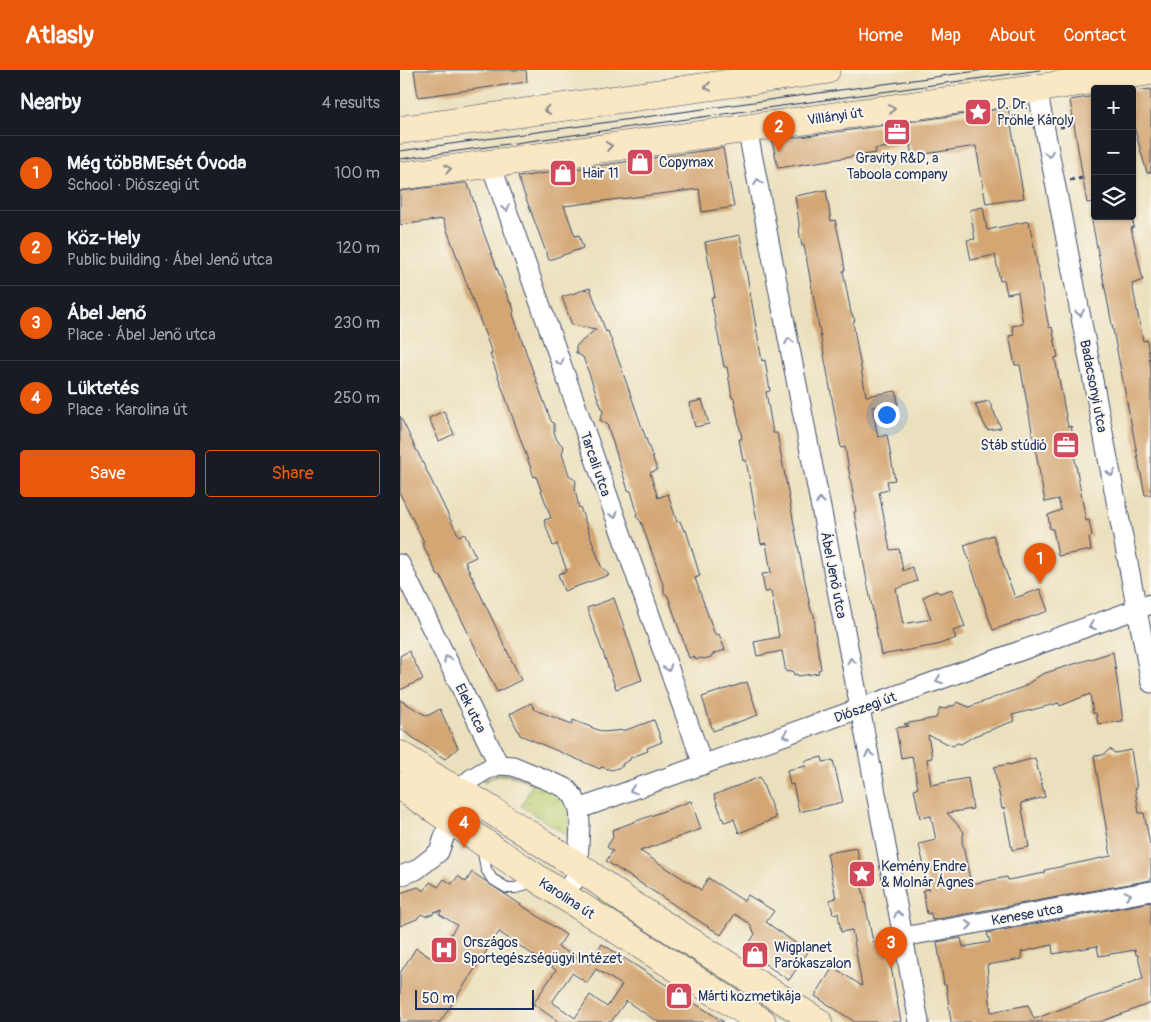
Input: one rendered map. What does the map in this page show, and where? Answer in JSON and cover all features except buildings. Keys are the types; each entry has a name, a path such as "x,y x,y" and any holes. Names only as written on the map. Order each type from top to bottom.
{"street":[{"path":"400,130 826,70"},
{"name":"Villányi út","path":"400,176 490,162 747,128 1036,79 1151,71"},
{"name":"Badacsonyi utca","path":"1036,79 1144,607 1151,683"},
{"name":"Ábel Jenő utca","path":"747,128 919,1022"},
{"name":"Tarcali utca","path":"490,162 703,765"},
{"name":"Elek utca","path":"400,564 500,765"},
{"name":"Diószegi út","path":"579,809 1144,607"},
{"path":"400,755 578,866 626,901 818,1022"},
{"path":"400,876 416,870 439,852 450,820 450,808 458,790 471,779 500,765 513,766 566,788 574,797 579,809 578,866 575,880 566,889 545,884"},
{"name":"Karolina út","path":"400,786 545,884 762,1022"},
{"name":"Kenese utca","path":"903,937 1151,891"}],"path":[{"path":"1060,127 1074,125"},
{"path":"1070,180 1084,178"}],"green space":[{"path":"502,772 545,785 565,798 571,838 521,806 533,784 503,775 491,778 485,782 482,780"},
{"path":"602,893 802,1022 777,1022 595,904"}],"tram line":[{"path":"400,151 985,70"},
{"path":"400,159 1040,70"}],"place":[{"name":"D. Dr. Pröhle Károly","path":"978,112"},
{"name":"Gravity R&D, a Taboola company","path":"897,132"},
{"name":"Köz-Hely","path":"779,152"},
{"name":"Copymax","path":"640,162"},
{"name":"Hair 11","path":"563,173"},
{"name":"Stáb stúdió","path":"1066,445"},
{"name":"Még töbBMEsét Óvoda","path":"1040,584"},
{"name":"Lüktetés","path":"464,848"},
{"name":"Kemény Endre & Molnár Ágnes","path":"862,874"},
{"name":"Országos Sportegészségügyi Intézet","path":"444,950"},
{"name":"Wigplanet Parókaszalon","path":"755,955"},
{"name":"Ábel Jenő","path":"891,968"},
{"name":"Márti kozmetikája","path":"679,996"}]}
